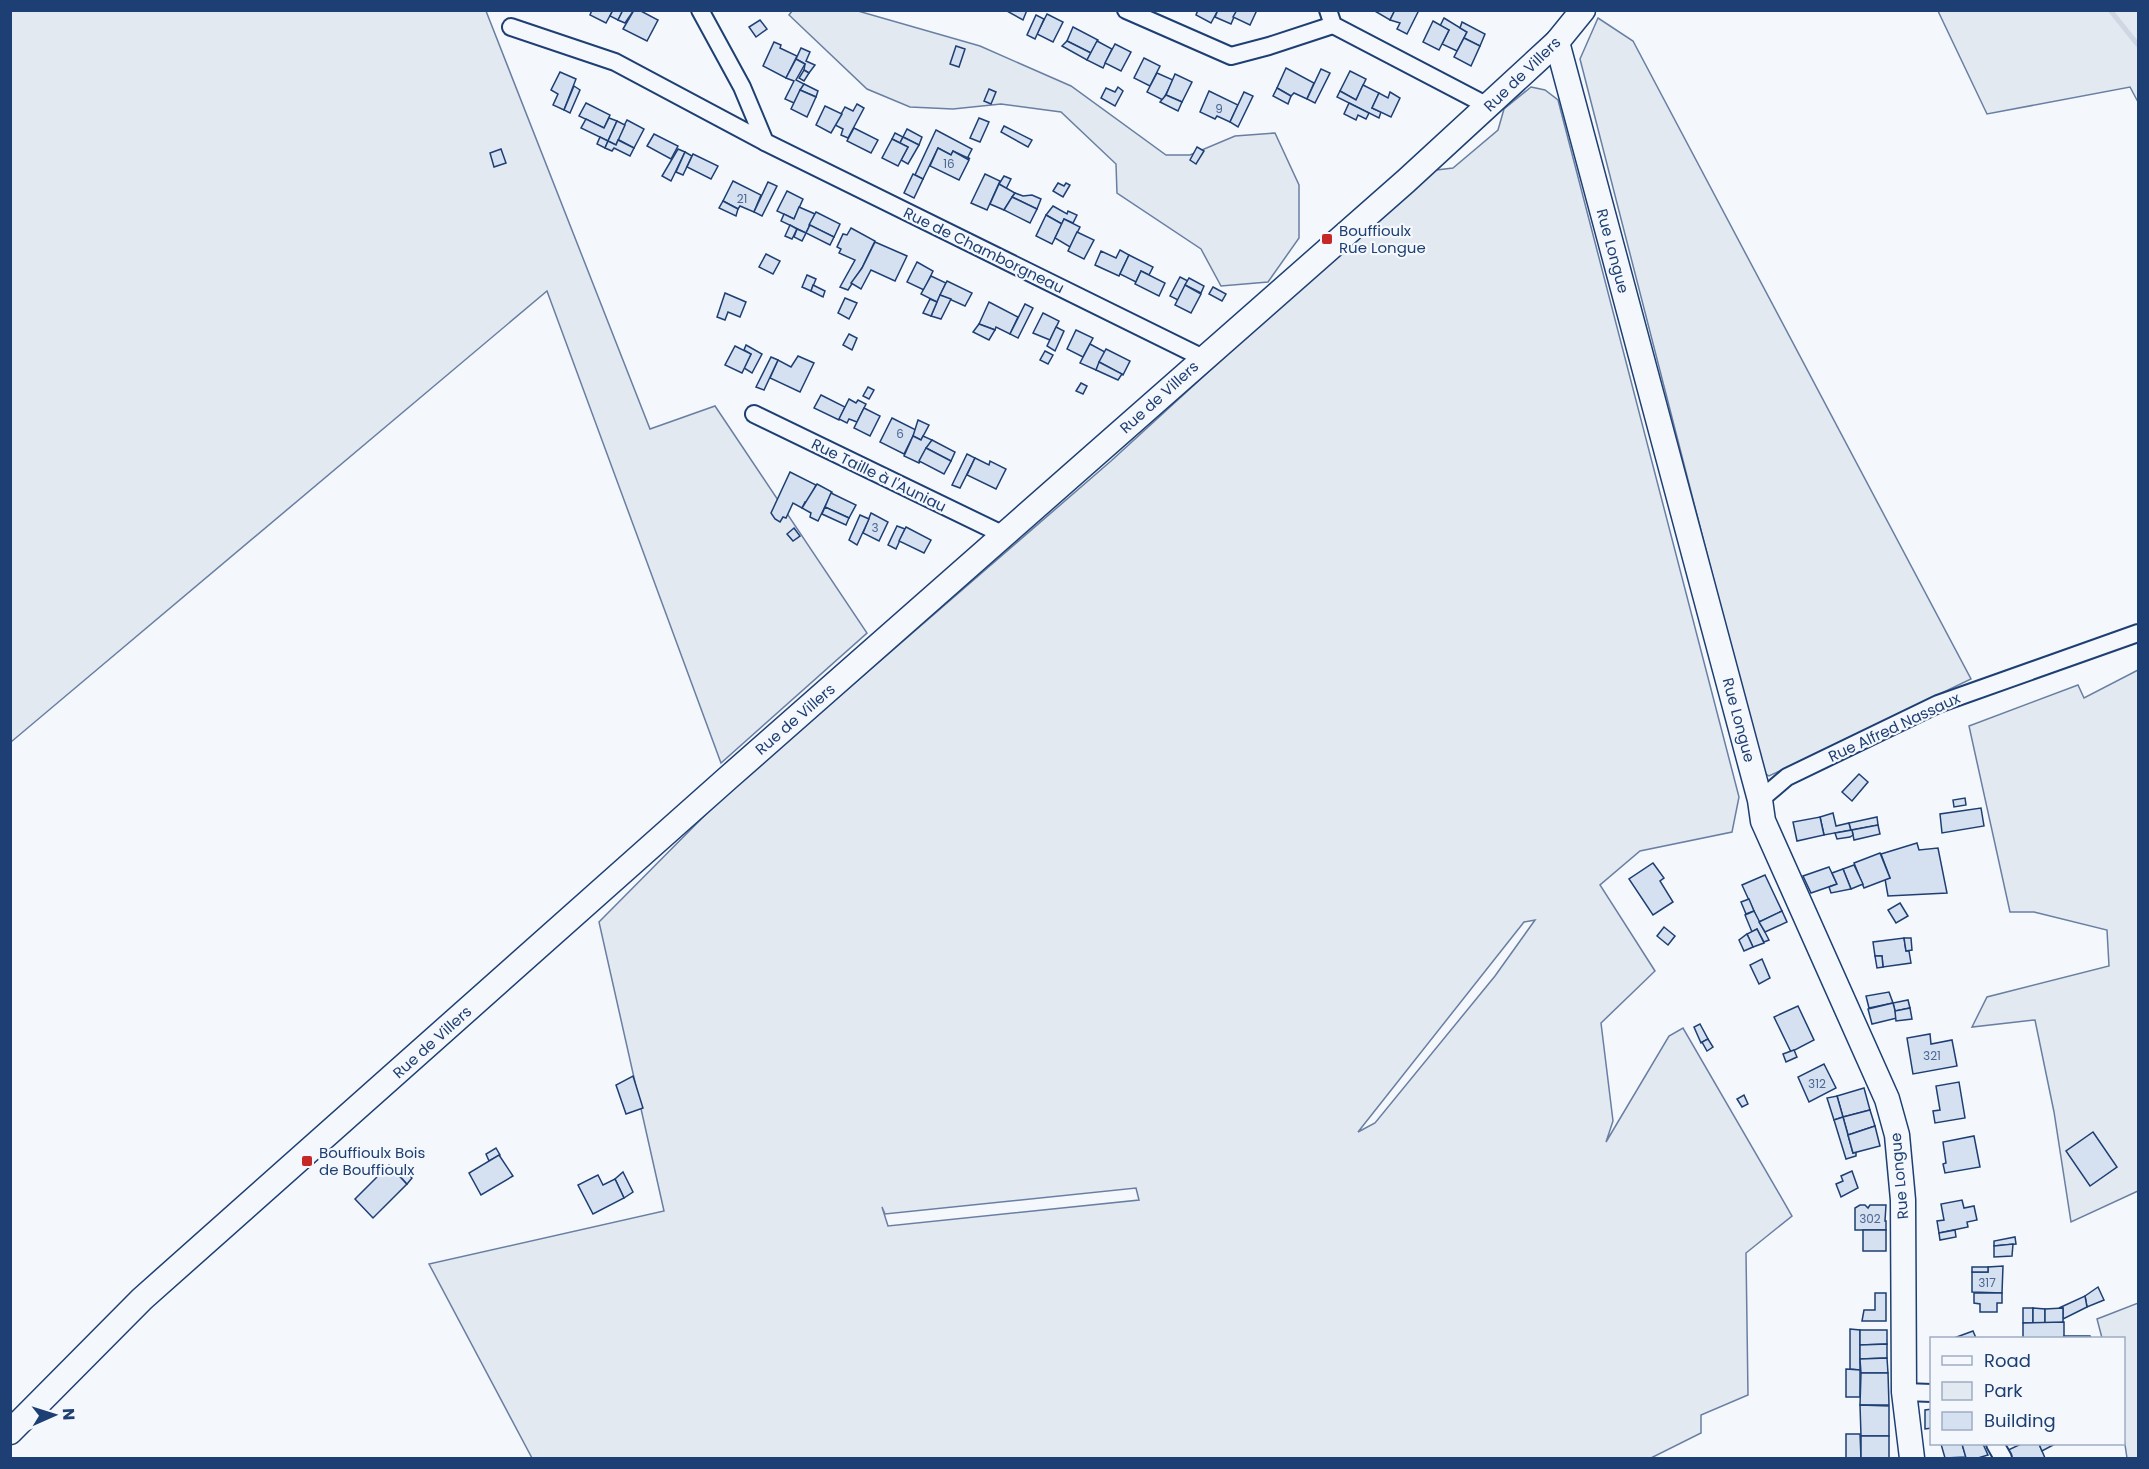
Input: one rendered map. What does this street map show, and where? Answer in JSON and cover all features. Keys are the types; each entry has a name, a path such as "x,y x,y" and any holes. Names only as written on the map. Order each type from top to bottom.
{"street":[{"path":"700,10 742,87 765,142"},
{"path":"1126,10 1232,56 1269,46 1330,18 1488,106"},
{"name":"Rue de Villers","path":"10,1432 142,1299 1203,358 1406,181 1557,42 1583,10"},
{"name":"Rue de Chamborgneau","path":"512,27 615,62 765,142 1203,358"},
{"name":"Rue Longue","path":"1557,42 1760,800 1763,821 1887,1099 1897,1135 1903,1200 1904,1392 1912,1458"},
{"name":"Rue Taille à l'Auniau","path":"754,414 1004,535"},
{"name":"Rue Alfred Nassaux","path":"1760,800 1787,777 1938,704 2139,633"},
{"path":"1904,1392 1930,1393"}],"green space":[{"path":"11,11 486,11 650,429 715,406 867,633 721,763 547,291 11,742"},
{"path":"792,11 858,11 980,46 1071,86 1166,155 1190,155 1235,136 1275,133 1299,185 1299,238 1268,282 1221,286 1201,249 1117,193 1116,164 1061,112 1001,104 953,109 910,107 867,89 789,15"},
{"path":"1938,11 2138,11 2138,102 2130,87 1987,114"},
{"path":"1598,18 1633,41 1971,679 1769,776 1763,772 1580,59"},
{"path":"1531,87 1545,90 1558,100 1739,797 1732,832 1640,851 1600,885 1655,971 1601,1023 1613,1121 1606,1142 1669,1036 1683,1028 1792,1216 1746,1253 1748,1395 1701,1415 1701,1433 1651,1458 532,1458 429,1264 664,1211 599,922 723,797 1111,461 1428,171 1453,168 1498,130 1504,109","holes":["1535,920 1495,976 1375,1123 1358,1132 1524,922","1136,1188 1139,1200 888,1226 882,1207 885,1214"]},
{"path":"2138,670 2138,1191 2071,1222 2054,1112 2035,1020 1972,1027 1987,997 2109,966 2107,930 2034,912 2010,912 1969,726 2078,685 2084,698"},
{"path":"2138,1303 2138,1458 2127,1458 2125,1445 2125,1337 2102,1337 2097,1319"}],"building":[{"path":"592,10 613,10 606,23 590,15"},
{"path":"613,10 623,10 618,20 610,16"},
{"path":"623,10 634,10 625,23 618,20"},
{"path":"634,10 639,10 658,20 647,41 623,29"},
{"path":"1005,10 1027,10 1023,20"},
{"path":"1198,10 1218,10 1211,23 1196,15"},
{"path":"1218,10 1237,10 1231,24 1215,17"},
{"path":"1237,10 1257,10 1250,25 1233,17"},
{"path":"1373,10 1395,10 1390,20"},
{"path":"1395,10 1419,10 1407,34 1397,29 1400,23 1390,20"},
{"path":"1047,14 1063,22 1053,42 1037,34"},
{"path":"1036,15 1044,19 1035,39 1027,35"},
{"path":"1444,18 1467,32 1457,51 1442,44 1449,30 1440,26"},
{"path":"760,20 767,29 756,37 749,27"},
{"path":"1433,21 1449,30 1439,50 1423,42"},
{"path":"1462,22 1485,34 1480,46 1464,38 1467,32 1460,28"},
{"path":"1073,27 1098,40 1091,53 1067,41"},
{"path":"1464,38 1480,46 1471,66 1454,57"},
{"path":"1067,41 1091,53 1087,60 1062,46"},
{"path":"1097,41 1112,49 1103,68 1087,60"},
{"path":"774,42 781,45 780,48 797,56 786,78 763,66"},
{"path":"1115,44 1131,52 1121,71 1105,63"},
{"path":"956,46 965,49 959,67 950,64"},
{"path":"801,48 810,52 806,61 815,65 809,73 804,70 805,64 796,59"},
{"path":"1144,58 1160,66 1150,86 1134,78"},
{"path":"796,59 805,64 796,80 804,84 794,103 785,99 794,81 786,78"},
{"path":"1286,68 1314,83 1307,99 1294,93 1291,96 1277,88"},
{"path":"1321,69 1330,73 1315,103 1307,99"},
{"path":"804,70 809,73 804,81 799,78"},
{"path":"1350,71 1366,79 1356,100 1340,91"},
{"path":"560,72 576,79 564,110 553,105 558,94 551,90"},
{"path":"1157,73 1173,80 1163,100 1147,92"},
{"path":"1175,74 1192,82 1182,102 1166,95"},
{"path":"804,84 818,91 816,97 800,90"},
{"path":"1363,85 1379,93 1372,108 1381,112 1379,118 1337,97 1340,91 1356,100"},
{"path":"574,86 580,90 570,113 564,110"},
{"path":"1118,87 1123,91 1115,106 1101,98 1106,88 1115,92"},
{"path":"1277,88 1291,96 1288,104 1273,96"},
{"path":"989,89 996,92 991,104 984,101"},
{"path":"800,90 816,97 807,117 791,109"},
{"path":"1209,91 1238,105 1230,122 1217,116 1215,119 1200,112"},
{"path":"1244,92 1253,96 1238,127 1230,122"},
{"path":"1390,92 1400,98 1391,117 1372,108 1379,93 1388,98"},
{"path":"1166,95 1182,102 1178,111 1160,102"},
{"path":"586,103 610,115 604,128 579,116"},
{"path":"1349,103 1369,113 1366,119 1358,115 1356,120 1344,114"},
{"path":"857,104 864,108 848,138 841,135 843,129 835,125 845,107 853,111"},
{"path":"825,106 842,114 831,133 816,125"},
{"path":"609,118 617,121 608,141 581,128 586,119 604,128"},
{"path":"979,118 989,122 980,142 970,138"},
{"path":"627,120 644,129 634,148 617,139"},
{"path":"617,121 625,125 616,145 608,141"},
{"path":"1004,126 1032,140 1028,147 1001,132"},
{"path":"854,128 878,140 871,153 847,141"},
{"path":"907,129 922,137 919,145 903,137"},
{"path":"936,130 972,149 968,157 970,159 953,151 951,155 938,148 923,179 915,175"},
{"path":"895,133 903,137 900,143 892,139"},
{"path":"654,134 678,146 671,159 647,146"},
{"path":"600,137 608,141 605,148 597,144"},
{"path":"903,137 919,145 908,164 901,160 908,147 900,143"},
{"path":"892,139 908,147 898,166 882,158"},
{"path":"618,140 634,148 630,156 614,148 612,151 605,148 608,141 616,145"},
{"path":"1197,147 1204,151 1196,164 1190,160"},
{"path":"938,148 951,155 953,151 969,160 959,180 930,166"},
{"path":"501,149 506,163 494,167 490,153"},
{"path":"678,149 685,152 671,181 662,176"},
{"path":"685,152 692,156 683,175 676,172"},
{"path":"693,154 718,166 711,179 687,167"},
{"path":"913,174 923,179 914,198 904,193"},
{"path":"985,174 1000,181 987,210 971,203"},
{"path":"1004,176 1011,179 1006,189 999,184"},
{"path":"733,181 761,195 754,212 740,206 738,209 723,201"},
{"path":"768,182 777,186 762,216 754,212"},
{"path":"1058,183 1064,186 1066,183 1070,185 1063,197 1053,191"},
{"path":"999,184 1015,193 1004,210 990,204"},
{"path":"787,191 803,199 794,219 777,211"},
{"path":"1015,193 1023,196 1032,195 1041,199 1037,209 1012,197"},
{"path":"1012,197 1037,209 1030,223 1004,210"},
{"path":"723,201 738,209 736,216 719,208"},
{"path":"1053,206 1067,214 1068,211 1077,215 1073,223 1064,219 1062,224 1046,215"},
{"path":"799,207 815,214 806,233 781,221 784,214 794,219"},
{"path":"816,212 840,224 834,237 809,225"},
{"path":"1046,215 1062,224 1052,244 1036,236"},
{"path":"1064,219 1080,227 1070,247 1055,238"},
{"path":"790,225 797,229 792,239 785,236"},
{"path":"810,225 834,237 830,245 806,233"},
{"path":"851,228 875,241 848,290 840,287 855,260 839,253 841,249 837,247 843,234 847,235"},
{"path":"797,229 806,233 802,241 794,237"},
{"path":"1077,232 1094,240 1084,259 1068,251"},
{"path":"875,242 907,256 895,281 871,270 861,289 851,283 862,268"},
{"path":"1120,250 1129,255 1119,276 1095,265 1101,251 1116,258"},
{"path":"766,254 780,261 773,274 759,267"},
{"path":"1129,255 1153,267 1149,275 1141,271 1136,282 1120,274"},
{"path":"917,262 933,271 924,290 907,282"},
{"path":"1141,271 1165,283 1159,296 1135,284"},
{"path":"807,275 816,279 811,291 802,287"},
{"path":"931,276 946,283 937,302 921,294"},
{"path":"1180,277 1188,281 1178,300 1170,296"},
{"path":"1189,278 1204,286 1201,293 1185,285"},
{"path":"947,281 972,293 965,306 940,295"},
{"path":"813,285 825,291 823,297 811,291"},
{"path":"1185,285 1201,294 1191,313 1175,305"},
{"path":"1213,287 1226,294 1222,301 1209,294"},
{"path":"725,293 746,302 740,317 728,312 725,320 717,317"},
{"path":"940,295 951,299 941,319 931,316"},
{"path":"845,298 857,303 849,319 838,313"},
{"path":"930,299 937,302 931,316 923,313"},
{"path":"989,302 1018,317 1010,334 996,327 995,330 979,324"},
{"path":"1025,304 1033,308 1018,338 1010,334"},
{"path":"1043,313 1059,321 1050,340 1033,333"},
{"path":"979,324 995,330 989,340 973,332"},
{"path":"1056,327 1064,331 1055,351 1047,346"},
{"path":"1076,330 1093,338 1083,357 1067,349"},
{"path":"849,334 857,338 852,350 843,345"},
{"path":"1090,344 1105,352 1096,370 1080,363"},
{"path":"746,345 762,354 752,373 744,368 751,354 744,350"},
{"path":"735,346 751,354 742,373 725,365"},
{"path":"1106,349 1130,361 1123,375 1099,362"},
{"path":"1045,351 1053,355 1048,364 1040,360"},
{"path":"798,356 814,363 800,392 770,378 778,360 791,367"},
{"path":"771,357 778,360 764,390 756,387"},
{"path":"1099,362 1122,374 1118,380 1096,370"},
{"path":"1081,383 1087,386 1083,394 1076,391"},
{"path":"868,387 874,390 869,399 863,396"},
{"path":"821,395 845,407 839,420 814,408"},
{"path":"849,399 856,403 858,400 866,404 857,422 849,419 847,423 839,419"},
{"path":"864,408 880,416 870,436 854,428"},
{"path":"892,418 916,430 904,454 880,442"},
{"path":"918,420 929,425 921,440 913,436"},
{"path":"913,436 921,440 923,436 932,440 919,463 904,456"},
{"path":"932,440 955,452 951,461 926,448"},
{"path":"926,448 951,461 944,474 919,461"},
{"path":"967,454 975,458 960,488 952,485"},
{"path":"975,458 989,465 990,461 1006,469 996,489 967,475"},
{"path":"790,472 816,485 807,503 805,502 802,508 793,503 786,518 783,517 780,522 771,513"},
{"path":"817,484 832,492 818,521 810,517 811,513 802,508"},
{"path":"831,493 856,505 849,518 825,507"},
{"path":"825,507 849,518 846,525 822,514"},
{"path":"871,513 888,522 879,541 863,533"},
{"path":"860,515 869,519 857,545 849,540"},
{"path":"897,526 905,529 896,549 888,545"},
{"path":"906,527 931,540 924,553 899,541"},
{"path":"794,528 800,536 793,541 787,534"},
{"path":"1859,774 1868,782 1852,801 1842,792"},
{"path":"1965,798 1966,805 1954,807 1953,800"},
{"path":"1981,808 1984,826 1942,833 1940,814"},
{"path":"1833,813 1836,826 1849,823 1851,830 1824,835 1820,817"},
{"path":"1820,817 1824,835 1797,841 1793,822"},
{"path":"1877,817 1878,825 1851,830 1849,823"},
{"path":"1878,825 1880,834 1854,840 1852,830"},
{"path":"1852,830 1853,835 1850,837 1837,839 1835,833"},
{"path":"1917,843 1919,850 1938,848 1947,893 1888,896 1885,879 1890,878 1881,854"},
{"path":"1880,853 1890,878 1864,888 1854,863"},
{"path":"1653,863 1664,878 1660,881 1673,902 1653,915 1629,879"},
{"path":"1854,865 1863,884 1851,889 1843,869"},
{"path":"1829,867 1837,884 1811,893 1803,876"},
{"path":"1843,869 1851,889 1831,893 1829,887 1837,884 1832,873"},
{"path":"1765,875 1782,911 1759,922 1742,885"},
{"path":"1749,899 1754,911 1746,914 1741,902"},
{"path":"1900,903 1908,916 1896,923 1888,910"},
{"path":"1754,911 1769,940 1764,942 1757,929 1752,932 1745,915"},
{"path":"1782,911 1787,922 1765,932 1759,922"},
{"path":"1664,927 1675,936 1668,945 1657,936"},
{"path":"1757,929 1764,943 1753,947 1747,934"},
{"path":"1747,934 1753,947 1744,951 1739,940"},
{"path":"1904,938 1911,963 1883,967 1882,956 1875,956 1873,942"},
{"path":"1904,938 1911,938 1912,950 1906,951"},
{"path":"1875,956 1882,956 1883,967 1877,968"},
{"path":"1762,959 1770,978 1759,984 1750,965"},
{"path":"1889,992 1893,1003 1869,1008 1866,996"},
{"path":"1908,1000 1910,1008 1895,1011 1893,1003"},
{"path":"1893,1003 1897,1018 1872,1024 1868,1009"},
{"path":"1798,1006 1814,1040 1791,1052 1774,1017"},
{"path":"1910,1008 1912,1019 1896,1021 1895,1011"},
{"path":"1700,1024 1708,1039 1701,1043 1694,1027"},
{"path":"1930,1034 1931,1044 1952,1040 1957,1066 1913,1074 1907,1038"},
{"path":"1708,1039 1713,1047 1707,1051 1702,1042"},
{"path":"1794,1050 1797,1057 1786,1062 1783,1054"},
{"path":"1824,1064 1836,1088 1809,1102 1798,1077"},
{"path":"633,1076 643,1108 626,1114 616,1085"},
{"path":"1959,1082 1965,1118 1935,1123 1933,1111 1940,1110 1936,1086"},
{"path":"1864,1088 1870,1110 1843,1117 1837,1096"},
{"path":"1744,1095 1748,1104 1742,1107 1737,1099"},
{"path":"1837,1096 1843,1117 1834,1120 1827,1098"},
{"path":"1870,1110 1875,1126 1848,1135 1843,1117"},
{"path":"1843,1117 1853,1153 1856,1152 1856,1156 1846,1159 1834,1120"},
{"path":"1875,1126 1880,1146 1853,1153 1848,1135"},
{"path":"2093,1132 2117,1167 2090,1186 2066,1151"},
{"path":"1974,1136 1980,1167 1945,1173 1943,1142"},
{"path":"496,1148 500,1155 489,1161 486,1154"},
{"path":"499,1155 513,1176 481,1195 469,1173"},
{"path":"389,1165 407,1184 373,1218 355,1199"},
{"path":"401,1166 412,1178 407,1184 395,1171"},
{"path":"1852,1171 1858,1188 1841,1197 1836,1184 1843,1181 1841,1176"},
{"path":"623,1172 633,1192 624,1198 615,1179"},
{"path":"598,1175 603,1185 615,1179 624,1198 593,1214 578,1185"},
{"path":"1962,1200 1964,1208 1974,1206 1977,1220 1967,1222 1968,1227 1939,1233 1937,1221 1944,1220 1941,1204"},
{"path":"1860,1205 1868,1208 1870,1205 1886,1205 1886,1230 1855,1230 1855,1208"},
{"path":"1863,1230 1886,1230 1886,1251 1863,1251"},
{"path":"1955,1230 1956,1237 1940,1240 1939,1233"},
{"path":"2015,1237 2016,1244 1994,1246 1994,1241"},
{"path":"2013,1244 2012,1256 1994,1257 1994,1246"},
{"path":"2003,1266 2002,1293 1972,1292 1972,1272 1988,1272 1988,1267"},
{"path":"1972,1267 1988,1267 1988,1272 1972,1272"},
{"path":"2098,1287 2104,1300 2087,1307 2085,1296"},
{"path":"1875,1293 1886,1293 1886,1321 1862,1321 1864,1310 1875,1310"},
{"path":"1974,1293 2002,1293 2002,1303 1997,1303 1997,1312 1980,1312 1980,1304 1974,1303"},
{"path":"2085,1296 2087,1307 2063,1319 2063,1308 2059,1308"},
{"path":"2023,1308 2033,1308 2033,1323 2023,1323"},
{"path":"2033,1308 2045,1309 2045,1323 2033,1323"},
{"path":"2063,1308 2063,1323 2045,1323 2045,1309"},
{"path":"2064,1322 2064,1337 2023,1337 2023,1323"},
{"path":"1850,1329 1860,1330 1860,1370 1850,1369"},
{"path":"1860,1330 1887,1330 1887,1344 1860,1345"},
{"path":"1973,1331 1976,1337 1957,1337"},
{"path":"2090,1336 2090,1337 2064,1337"},
{"path":"1887,1344 1887,1358 1860,1359 1860,1345"},
{"path":"1887,1358 1888,1373 1861,1373 1860,1359"},
{"path":"1846,1369 1860,1370 1860,1397 1846,1397"},
{"path":"1861,1373 1888,1373 1889,1405 1860,1405"},
{"path":"1860,1405 1889,1406 1889,1436 1861,1436"},
{"path":"1930,1409 1930,1428 1925,1429 1925,1410"},
{"path":"1846,1434 1860,1434 1861,1458 1846,1458"},
{"path":"1861,1436 1889,1436 1889,1458 1861,1458"},
{"path":"1941,1445 1962,1445 1966,1457 1945,1458"},
{"path":"1962,1445 1983,1445 1988,1455 1978,1458 1966,1458"},
{"path":"2019,1445 2039,1445 2045,1458 2010,1458 2006,1451"},
{"path":"2039,1445 2053,1445 2042,1451"}],"waterway":[{"path":"2110,10 2138,45"}],"place":[{"name":"Bouffioulx Rue Longue","path":"1327,239"},
{"name":"Bouffioulx Bois de Bouffioulx","path":"307,1161"}]}
